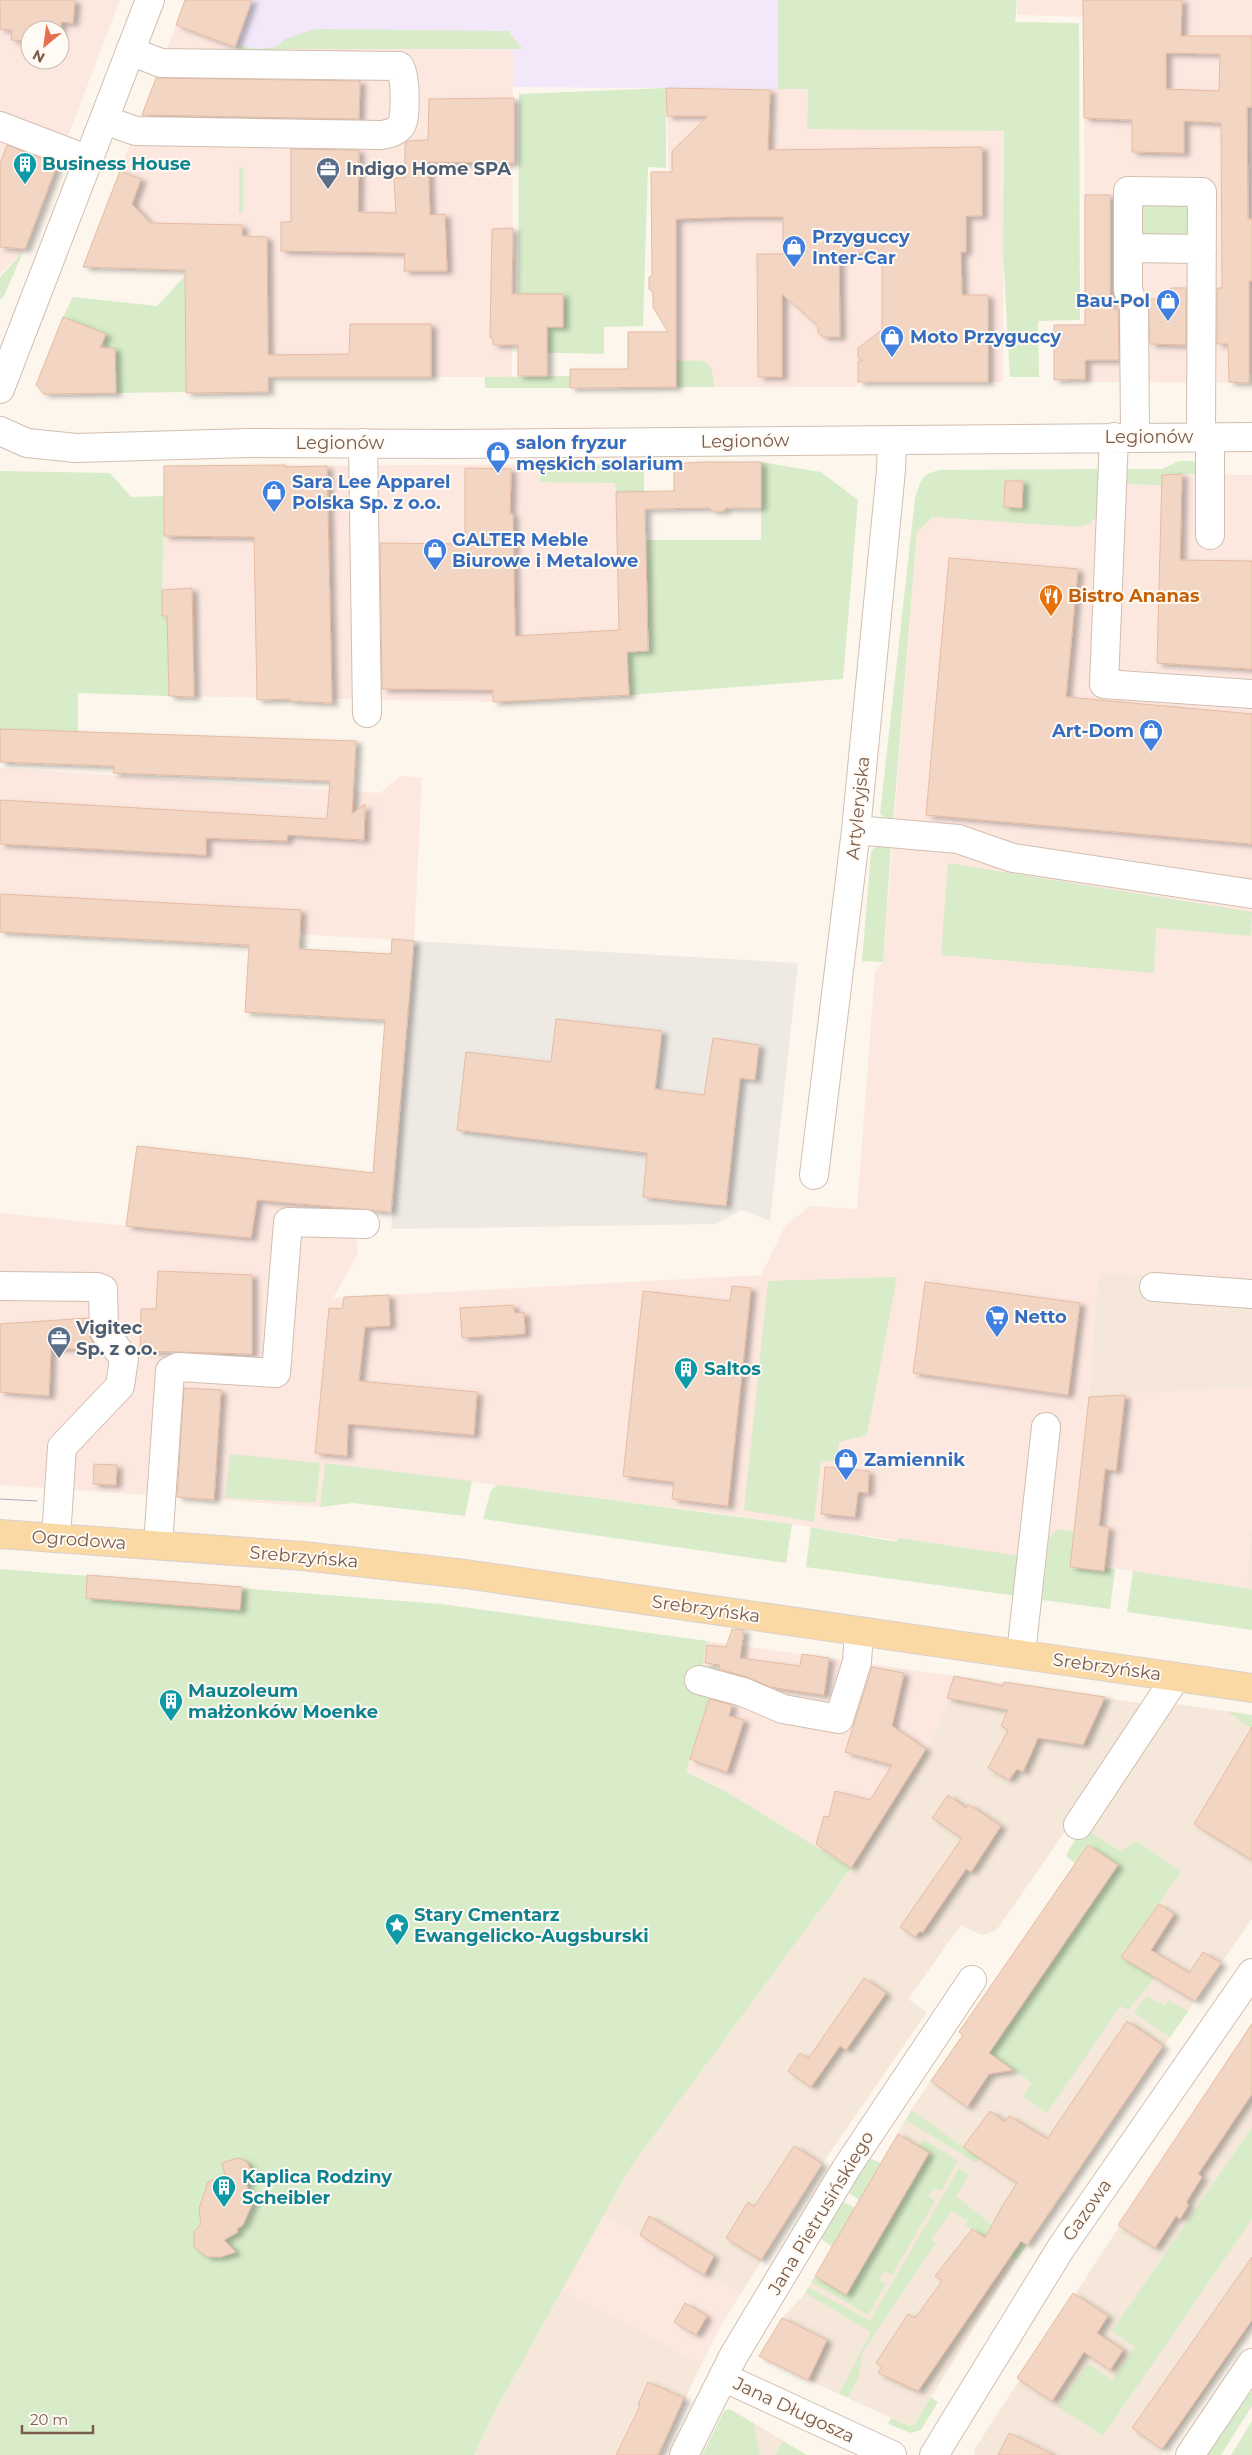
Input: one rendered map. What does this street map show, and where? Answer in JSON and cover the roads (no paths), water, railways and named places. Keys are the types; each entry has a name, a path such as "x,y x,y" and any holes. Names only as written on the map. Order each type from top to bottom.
{"main road":[{"name":"Ogrodowa","path":"0,1534 158,1545"},
{"name":"Srebrzyńska","path":"158,1545 303,1556 465,1574 1252,1688"}],"street":[{"path":"0,389 150,0"},
{"path":"104,120 136,131 390,134 398,129 403,119 405,76 399,66 161,63 130,52"},
{"path":"0,126 89,160"},
{"path":"1210,535 1206,438 1202,192 1128,191 1128,290 1134,307 1104,684 1252,694"},
{"path":"1128,248 1202,249"},
{"name":"Legionów","path":"0,431 27,443 68,447 363,443 892,441 1252,437"},
{"name":"Artyleryjska","path":"814,1174 856,830 892,470 892,441"},
{"path":"363,443 367,712"},
{"path":"856,830 958,839 1013,858 1252,894"},
{"path":"158,1545 170,1371 178,1367 276,1373 288,1222 365,1224"},
{"path":"0,1286 97,1287 103,1289 104,1331 124,1358 120,1386 62,1447 56,1538"},
{"path":"1154,1287 1252,1294"},
{"path":"1021,1654 1046,1426"},
{"path":"699,1680 743,1692 783,1709 839,1719 857,1662 859,1632"},
{"path":"1078,1825 1176,1677"},
{"name":"Gazowa","path":"934,2455 1061,2248 1252,1973"},
{"name":"Jana Pietrusińskiego","path":"684,2455 723,2377 847,2167 972,1980"},
{"path":"1190,2455 1251,2366"},
{"name":"Jana Długosza","path":"723,2377 892,2455"}],"tram line":[{"path":"0,1499 37,1501"}],"place":[{"name":"Business House","path":"25,185"},
{"name":"Indigo Home SPA","path":"328,190"},
{"name":"Przyguccy Inter-Car","path":"794,268"},
{"name":"Bau-Pol","path":"1168,322"},
{"name":"Moto Przyguccy","path":"892,358"},
{"name":"salon fryzur męskich solarium","path":"498,474"},
{"name":"Sara Lee Apparel Polska Sp. z o.o.","path":"274,513"},
{"name":"GALTER Meble Biurowe i Metalowe","path":"435,571"},
{"name":"Bistro Ananas","path":"1051,617"},
{"name":"Art-Dom","path":"1151,752"},
{"name":"Netto","path":"997,1338"},
{"name":"Vigitec Sp. z o.o.","path":"59,1359"},
{"name":"Saltos","path":"686,1390"},
{"name":"Zamiennik","path":"846,1481"},
{"name":"Mauzoleum małżonków Moenke","path":"171,1722"},
{"name":"Stary Cmentarz Ewangelicko-Augsburski","path":"397,1946"},
{"name":"Kaplica Rodziny Scheibler","path":"224,2208"}]}
